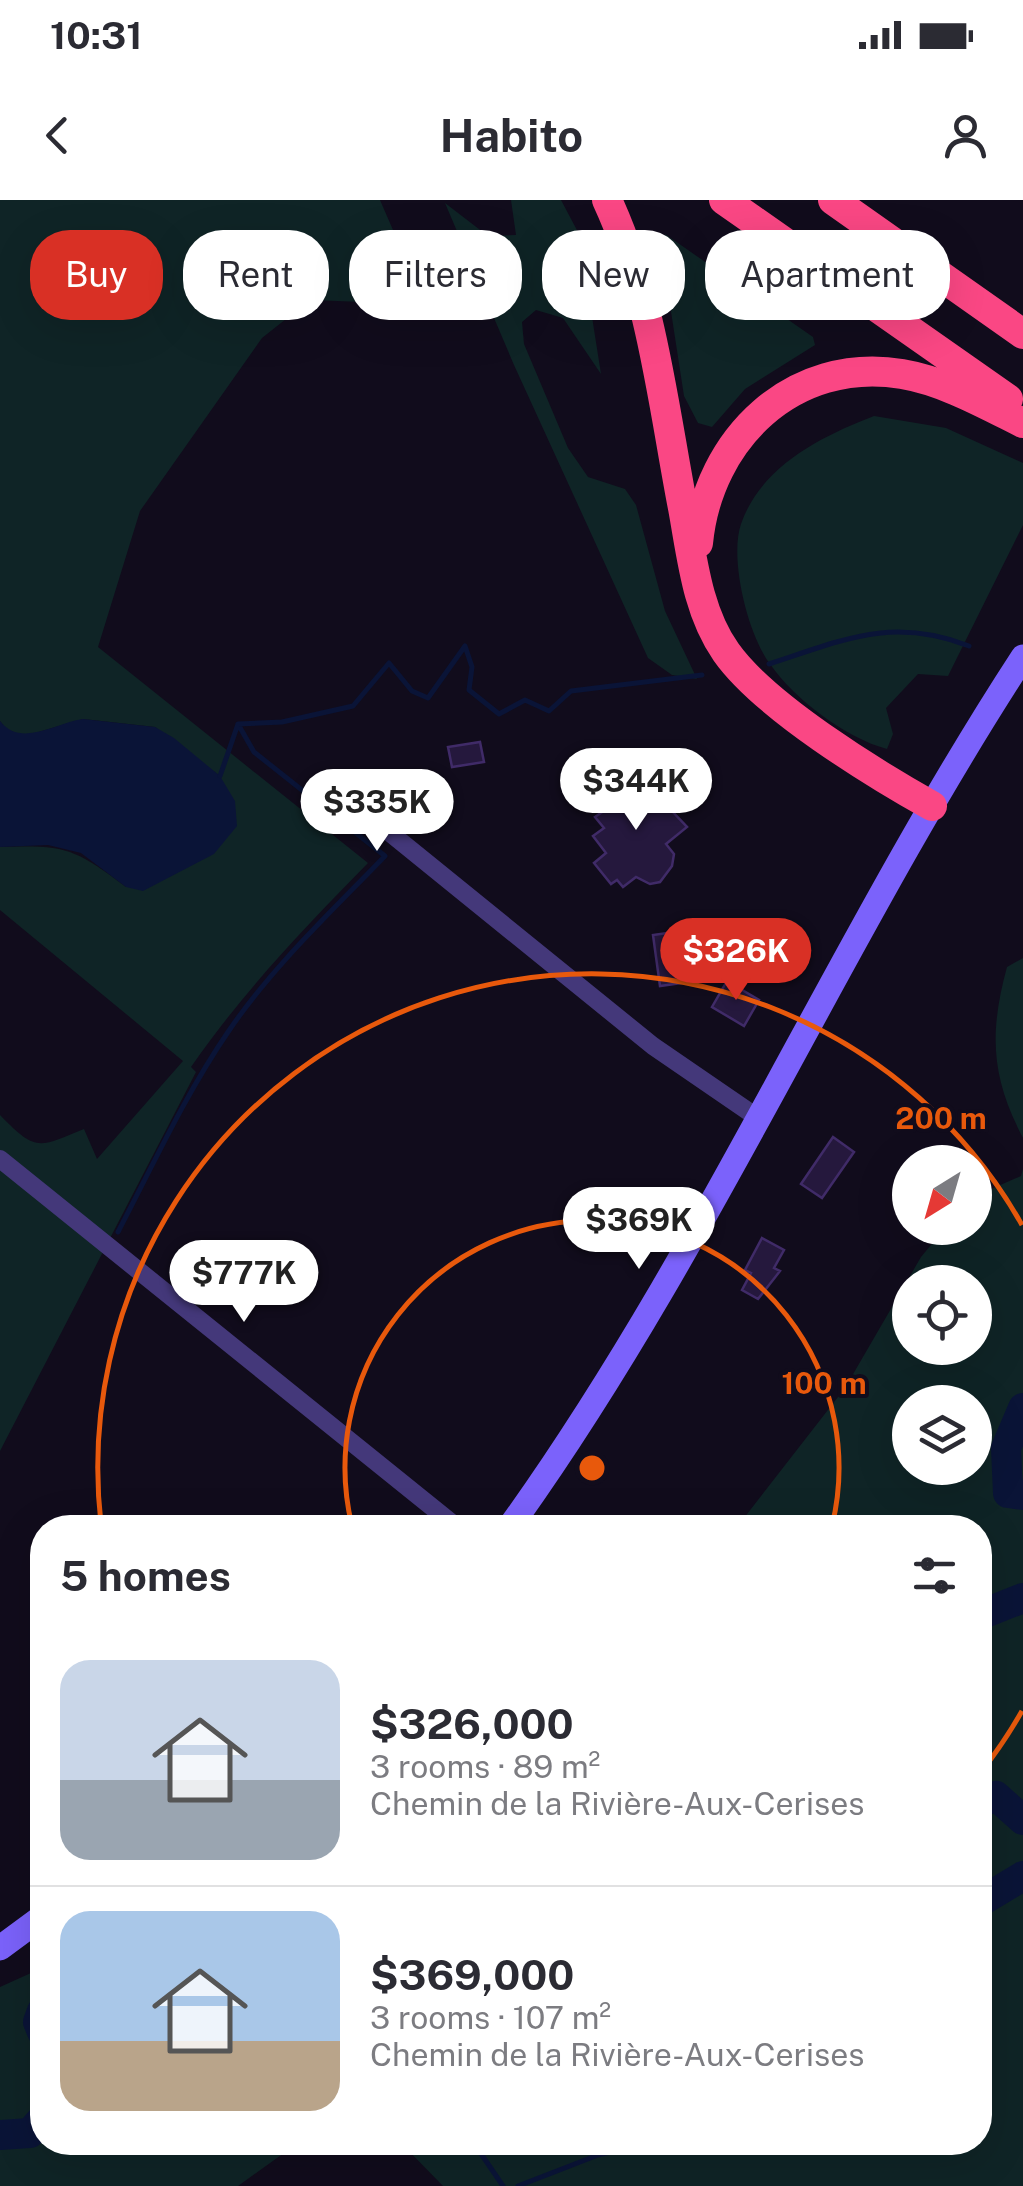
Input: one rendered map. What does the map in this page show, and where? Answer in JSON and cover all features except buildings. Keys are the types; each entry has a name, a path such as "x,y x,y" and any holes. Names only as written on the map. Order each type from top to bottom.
{"highway":[{"path":"606,200 630,256 650,328 697,581 719,642 747,676 800,719 932,806"},
{"path":"724,200 1023,410"},
{"path":"833,200 1023,334"},
{"path":"697,581 702,515 716,470 754,419 801,387 852,373 901,374 935,383 1023,423"}],"main road":[{"path":"518,1515 620,1361 932,806 1023,656"},
{"path":"0,1948 30,1926"}],"street":[{"path":"368,815 653,1046 758,1118"},
{"path":"0,1159 442,1515"}],"green space":[{"path":"0,200 380,200 393,230 349,230 349,301 329,301 329,230 183,230 183,320 285,320 262,338 140,511 98,647 368,863 253,986 191,1067 196,1072 0,1451 0,1115 30,1141 38,1143 84,1129 97,1159 183,1061 0,910 0,847 55,848 68,852 94,864 126,887 220,776 155,727 83,719 25,736 7,730 0,721"},
{"path":"511,200 561,200 577,230 542,230 542,312 536,310 522,322 524,344 568,448 588,477 625,489 636,505 665,611 697,679 672,675 648,658 495,320 522,320 522,230 515,230"},
{"path":"445,203 480,230 456,230"},
{"path":"685,248 705,262 705,320 789,320 813,337 815,345 745,389 712,427 698,423 684,396 672,320 685,320"},
{"path":"564,320 593,320 601,374"},
{"path":"874,416 946,428 1023,463 1023,525 948,676 918,674 886,708 893,734 887,749 838,726 780,677 762,651 748,616 737,557 741,524 763,485 814,444"},
{"path":"1023,958 1023,1138 1004,1095 996,1034 1007,967"},
{"path":"1023,1169 1023,2186 443,2186 413,2155 992,2155 992,1515 746,1515 845,1388 892,1307 892,1365 992,1365 992,1265 916,1265 931,1245 992,1245 992,1189 1021,1176"},
{"path":"30,1973 30,2155 281,2155 238,2186 0,2186 0,1987"}],"water":[{"path":"83,719 155,727 220,776 235,801 237,826 214,854 143,891 126,887 81,853 48,845 0,847 0,721 8,729 28,733"}],"waterway":[{"path":"769,664 844,640 891,632 941,637 969,646"},
{"path":"220,776 238,724 282,722 353,706 389,663 412,691 428,698 465,646 472,667 469,690 499,714 525,700 549,711 571,691 702,675"},
{"path":"118,1232 184,1105 245,1008 385,856 254,752 238,724"},
{"path":"1023,1408 1006,1448 1008,1493 1023,1495"},
{"path":"992,1610 1023,1598"},
{"path":"992,1798 996,1796 1023,1820"},
{"path":"992,1895 1023,1876"},
{"path":"0,2135 30,2133"},
{"path":"482,2155 503,2186"},
{"path":"518,2186 598,2155"}]}
